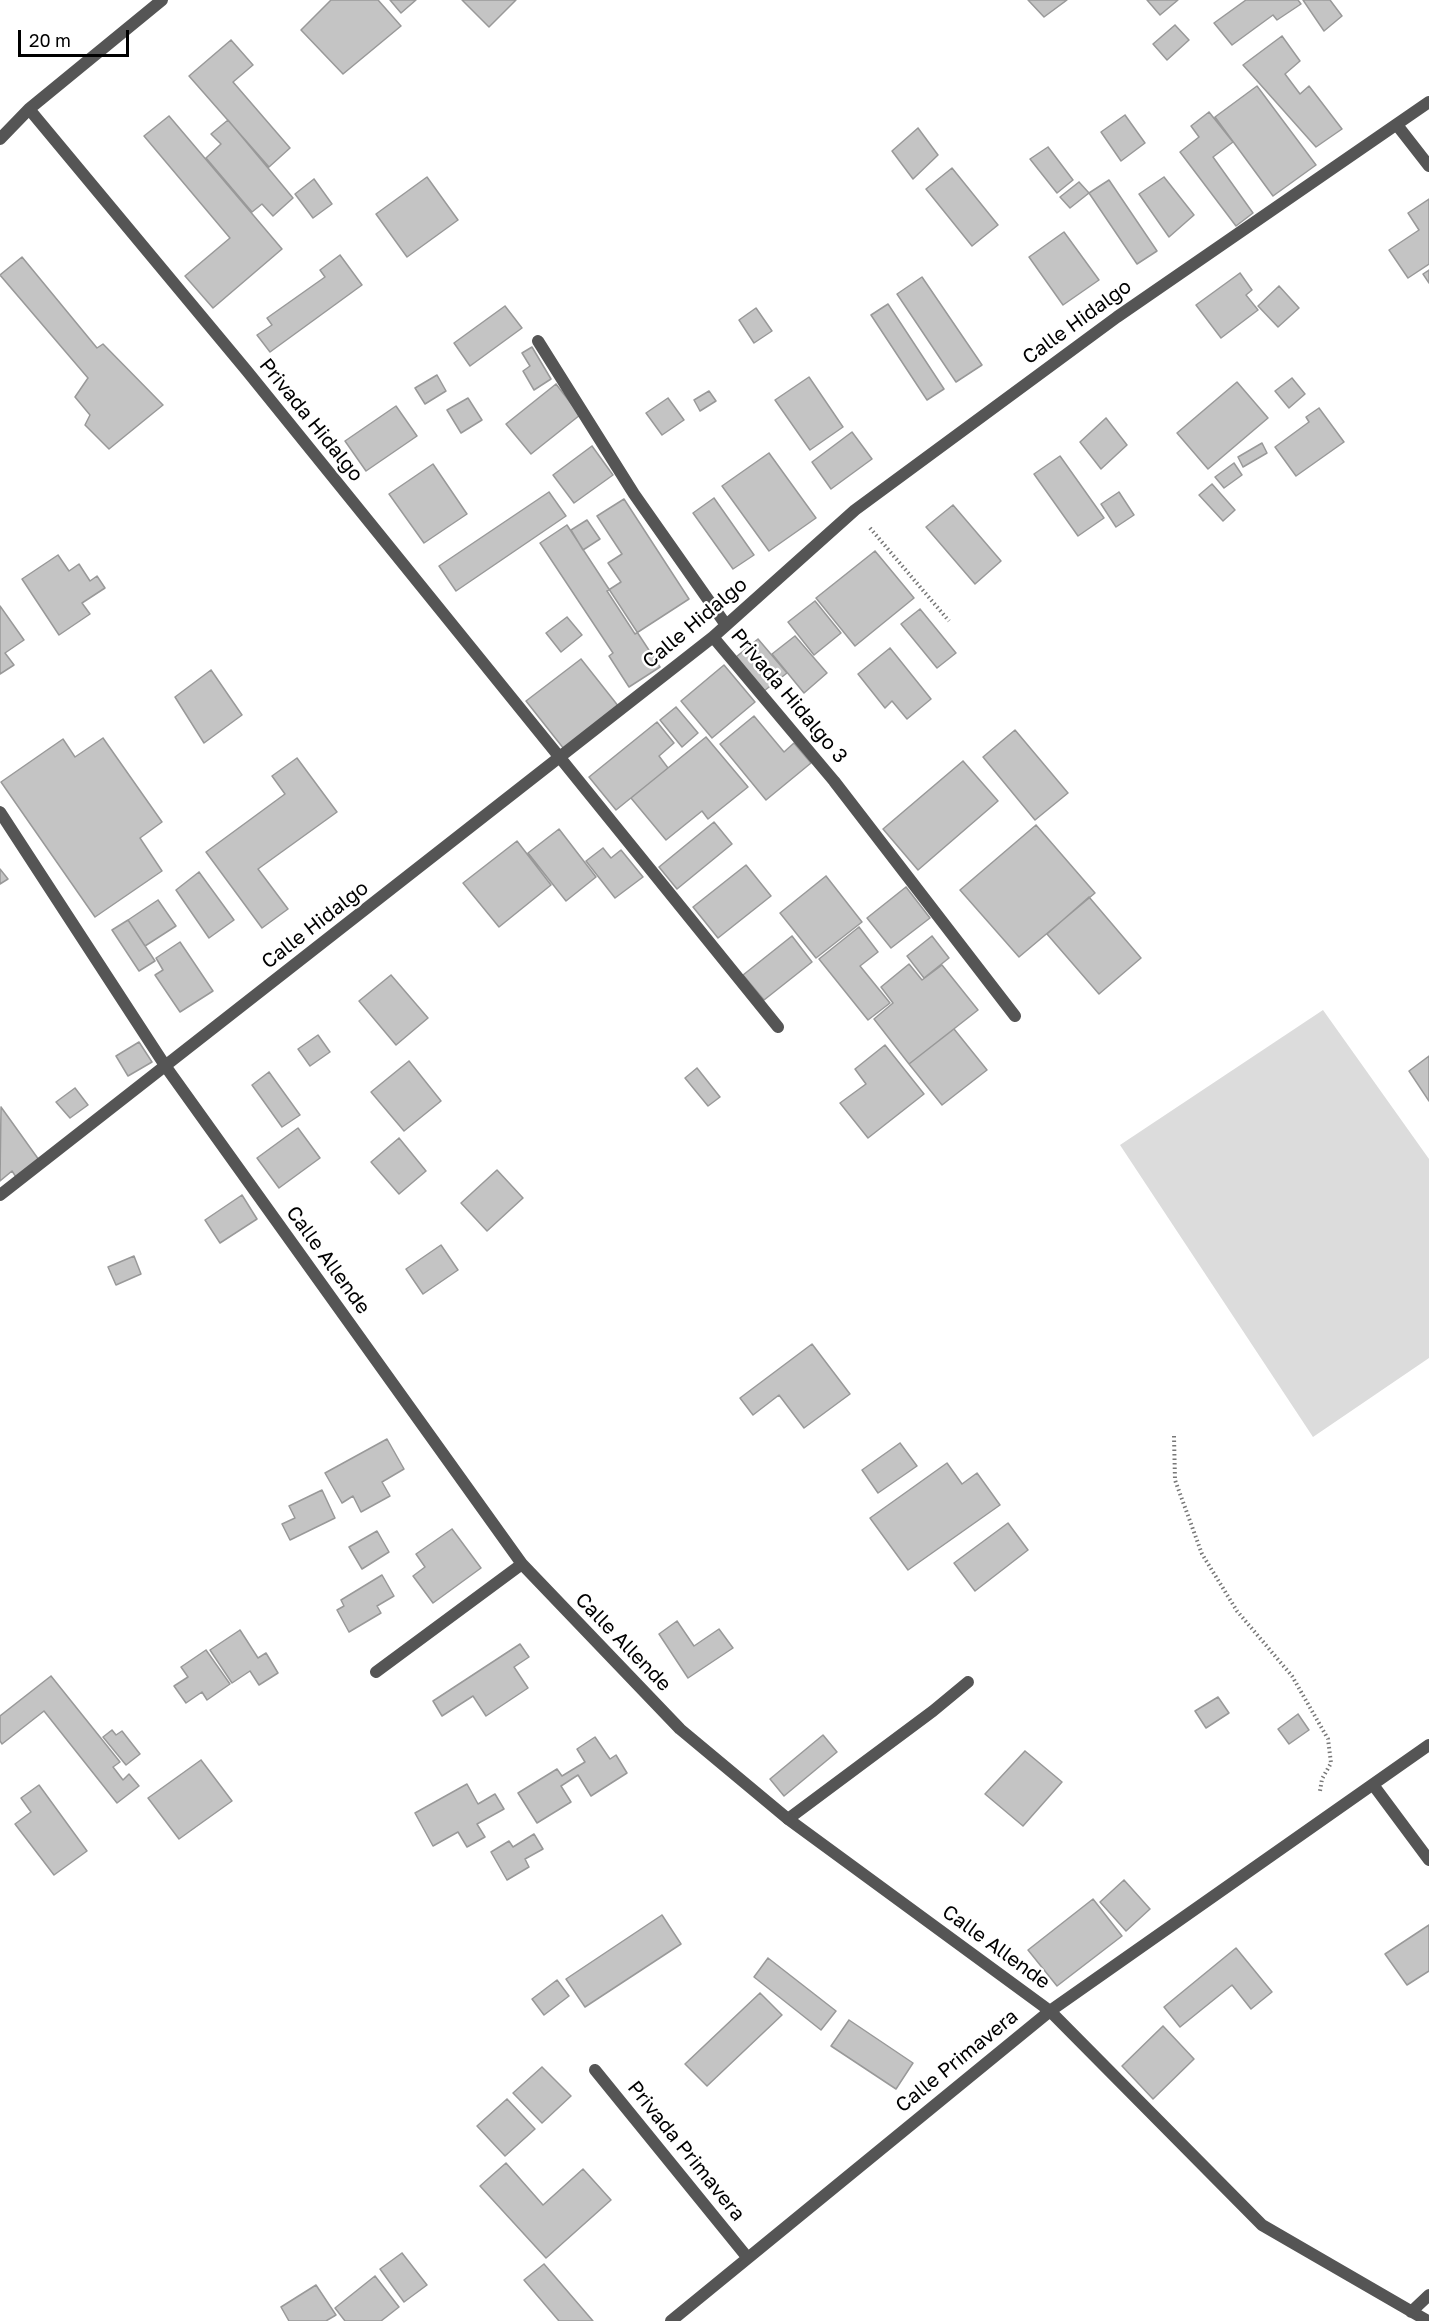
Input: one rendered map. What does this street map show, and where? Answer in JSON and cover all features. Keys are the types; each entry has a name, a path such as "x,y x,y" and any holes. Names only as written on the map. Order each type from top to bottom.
{"street":[{"path":"0,139 29,109 162,0"},
{"name":"Calle Hidalgo","path":"0,1195 713,637 855,510 1117,317 1429,102"},
{"name":"Privada Hidalgo","path":"29,109 247,372 778,1027"},
{"path":"1396,125 1429,166"},
{"name":"Privada Hidalgo 3","path":"538,341 634,494 726,625"},
{"name":"Privada Hidalgo 3","path":"713,637 834,781 1015,1016"},
{"name":"Calle Allende","path":"0,812 166,1067 522,1564 680,1729 788,1819 1050,2011 1262,2225 1428,2321"},
{"path":"376,1672 522,1564"},
{"path":"788,1819 933,1711 968,1682"},
{"name":"Calle Primavera","path":"671,2321 1050,2011 1374,1786 1429,1745"},
{"path":"1374,1786 1429,1860"},
{"name":"Privada Primavera","path":"595,2070 747,2257"},
{"path":"1411,2312 1429,2295"}],"path":[{"path":"855,510 950,621"},
{"path":"1174,1437 1175,1480 1202,1554 1237,1611 1292,1676 1328,1739 1331,1763 1322,1779 1314,1827"}],"shaded area":[{"path":"1323,1010 1429,1159 1429,1358 1313,1437 1120,1145"}],"building":[{"path":"331,0 378,0 401,26 343,74 301,30"},
{"path":"390,0 416,0 401,13"},
{"path":"462,0 516,0 489,27"},
{"path":"1028,0 1067,0 1044,17"},
{"path":"1147,0 1178,0 1160,15"},
{"path":"1246,0 1298,0 1301,4 1277,20 1273,15 1232,45 1214,23"},
{"path":"1303,0 1330,0 1342,16 1324,31"},
{"path":"1175,25 1189,40 1167,60 1153,44"},
{"path":"1282,36 1300,61 1285,74 1300,94 1309,86 1342,129 1316,147 1243,65"},
{"path":"231,40 253,65 233,82 290,148 269,167 189,76"},
{"path":"1257,86 1316,165 1273,196 1215,117"},
{"path":"1209,112 1233,142 1213,157 1253,213 1236,226 1180,152 1199,137 1191,126"},
{"path":"1125,115 1145,143 1121,161 1101,132"},
{"path":"169,116 282,249 213,308 185,276 230,238 144,136"},
{"path":"228,120 293,198 273,216 262,204 252,212 206,158 221,144 211,134"},
{"path":"918,128 938,155 913,179 892,151"},
{"path":"1048,147 1073,180 1057,193 1030,159"},
{"path":"952,168 998,225 972,246 926,189"},
{"path":"427,177 458,220 407,257 376,214"},
{"path":"1164,177 1194,215 1169,237 1139,194"},
{"path":"314,179 332,204 313,218 295,194"},
{"path":"1109,180 1157,251 1137,264 1089,193"},
{"path":"1079,182 1089,193 1070,208 1060,197"},
{"path":"1429,199 1429,264 1408,278 1389,250 1419,230 1408,213"},
{"path":"1064,232 1099,280 1063,305 1029,257"},
{"path":"340,255 362,285 270,352 257,335 272,325 267,318 325,277 320,270"},
{"path":"22,257 97,348 103,344 163,405 109,449 85,425 90,415 75,397 88,378 0,275"},
{"path":"1429,270 1429,283 1423,274"},
{"path":"1240,273 1252,290 1246,295 1258,310 1221,338 1196,305"},
{"path":"922,277 982,365 956,382 897,294"},
{"path":"1279,286 1299,308 1278,327 1258,306"},
{"path":"888,304 944,389 927,400 871,315"},
{"path":"505,306 522,328 470,366 454,343"},
{"path":"756,308 772,331 754,343 739,320"},
{"path":"532,347 551,379 534,390 523,371 530,366 522,353"},
{"path":"437,375 446,391 425,404 415,388"},
{"path":"809,377 843,427 810,450 775,400"},
{"path":"1292,378 1305,394 1289,408 1275,391"},
{"path":"1237,382 1268,418 1208,469 1177,433"},
{"path":"556,384 580,415 531,454 506,424"},
{"path":"709,391 716,401 700,411 694,400"},
{"path":"468,398 482,420 461,433 447,410"},
{"path":"668,398 684,420 662,435 646,413"},
{"path":"396,406 417,436 366,471 345,441"},
{"path":"1319,408 1344,442 1296,476 1275,447 1309,422 1306,417"},
{"path":"1106,418 1127,445 1101,469 1080,442"},
{"path":"852,432 872,459 831,489 812,462"},
{"path":"1262,443 1267,453 1243,467 1238,457"},
{"path":"592,446 613,475 574,503 553,475"},
{"path":"769,453 816,518 769,551 722,486"},
{"path":"1060,456 1104,518 1078,536 1034,474"},
{"path":"1234,463 1242,475 1224,488 1215,477"},
{"path":"433,464 467,514 424,543 389,494"},
{"path":"1212,484 1235,510 1223,521 1199,495"},
{"path":"549,492 566,516 456,591 439,566"},
{"path":"1119,492 1134,515 1116,527 1101,504"},
{"path":"714,498 754,555 733,569 693,513"},
{"path":"624,499 689,599 635,634 607,591 621,582 608,563 622,554 597,516"},
{"path":"953,505 1001,561 975,584 926,527"},
{"path":"587,520 600,539 583,550 571,530"},
{"path":"567,525 660,667 629,687 609,656 613,653 540,543"},
{"path":"875,551 914,598 855,646 816,598"},
{"path":"58,555 69,571 79,564 90,581 97,576 105,588 82,603 90,614 59,635 22,579"},
{"path":"815,601 841,633 814,655 788,622"},
{"path":"0,606 24,640 5,653 14,665 0,674"},
{"path":"920,609 956,653 937,668 901,624"},
{"path":"567,617 582,635 561,652 546,633"},
{"path":"795,636 827,673 804,693 772,654"},
{"path":"758,639 787,673 764,691 736,657"},
{"path":"890,648 931,699 907,719 892,701 885,708 858,674"},
{"path":"581,659 619,707 564,749 526,701"},
{"path":"724,665 755,702 712,738 681,701"},
{"path":"211,670 242,715 204,743 175,697"},
{"path":"676,707 698,733 682,747 660,720"},
{"path":"754,716 784,752 794,743 811,763 766,800 720,744"},
{"path":"657,722 674,743 659,756 668,768 616,810 589,777"},
{"path":"1015,730 1068,793 1035,820 983,757"},
{"path":"706,737 748,787 708,819 702,811 666,840 631,798"},
{"path":"103,738 162,822 140,838 162,871 95,917 1,782 63,739 75,757"},
{"path":"297,758 337,812 258,869 288,909 262,928 206,852 285,794 272,776"},
{"path":"963,761 998,801 918,870 883,829"},
{"path":"714,822 732,844 677,889 659,867"},
{"path":"1036,825 1095,893 1019,957 960,890"},
{"path":"559,829 596,877 566,901 528,853"},
{"path":"517,841 551,885 499,927 463,883"},
{"path":"603,848 611,858 621,850 643,877 615,898 586,861"},
{"path":"746,865 771,896 718,938 693,907"},
{"path":"0,869 8,879 0,884"},
{"path":"199,872 234,920 209,938 176,890"},
{"path":"826,876 862,922 816,958 780,913"},
{"path":"906,887 930,918 891,948 867,918"},
{"path":"1089,897 1141,958 1099,994 1047,934"},
{"path":"158,900 176,926 145,946 128,920"},
{"path":"128,920 155,961 139,971 112,930"},
{"path":"859,927 878,952 860,966 890,1003 868,1020 819,959"},
{"path":"792,936 812,962 764,1000 743,975"},
{"path":"932,936 949,958 924,978 907,956"},
{"path":"180,942 213,991 180,1012 155,975 163,970 156,958"},
{"path":"909,964 922,980 942,965 978,1010 909,1064 874,1019 893,1003 881,987"},
{"path":"391,975 428,1018 396,1045 359,1001"},
{"path":"954,1029 987,1070 942,1105 909,1064"},
{"path":"318,1035 330,1052 310,1066 298,1049"},
{"path":"139,1042 152,1062 128,1076 116,1056"},
{"path":"885,1045 924,1094 868,1138 840,1103 866,1084 855,1069"},
{"path":"1429,1056 1429,1101 1409,1071"},
{"path":"409,1061 441,1101 404,1131 371,1092"},
{"path":"697,1068 720,1097 708,1106 685,1078"},
{"path":"269,1072 300,1115 282,1127 252,1085"},
{"path":"75,1088 88,1105 70,1118 56,1102"},
{"path":"1,1107 39,1160 16,1177 12,1171 0,1181"},
{"path":"298,1128 320,1158 279,1188 257,1158"},
{"path":"399,1138 426,1171 399,1194 371,1162"},
{"path":"497,1170 523,1198 487,1231 461,1203"},
{"path":"242,1195 257,1219 220,1243 205,1220"},
{"path":"441,1245 458,1270 423,1294 406,1269"},
{"path":"134,1256 141,1274 116,1285 108,1267"},
{"path":"812,1344 850,1394 804,1428 779,1395 753,1415 740,1398"},
{"path":"387,1439 404,1469 382,1482 390,1496 361,1512 353,1496 342,1503 325,1473"},
{"path":"900,1443 917,1466 878,1493 862,1470"},
{"path":"947,1463 962,1484 977,1473 1000,1505 908,1570 870,1518"},
{"path":"322,1490 335,1518 290,1540 282,1524 295,1518 289,1506"},
{"path":"1008,1523 1028,1550 975,1591 954,1563"},
{"path":"452,1529 481,1568 433,1603 413,1576 425,1567 416,1554"},
{"path":"377,1531 389,1552 362,1569 349,1547"},
{"path":"382,1575 394,1596 377,1606 381,1613 349,1632 337,1610 344,1606 341,1600"},
{"path":"677,1621 694,1646 719,1629 733,1648 688,1678 659,1634"},
{"path":"240,1630 258,1658 266,1653 278,1673 259,1685 250,1671 232,1683 210,1650"},
{"path":"520,1644 529,1657 514,1667 528,1688 486,1716 473,1696 442,1716 433,1701"},
{"path":"206,1650 230,1684 207,1700 202,1692 186,1703 174,1686 188,1677 181,1667"},
{"path":"51,1676 120,1762 113,1767 123,1780 129,1774 139,1786 117,1803 44,1711 2,1744 0,1741 0,1716"},
{"path":"1218,1697 1229,1713 1206,1728 1195,1711"},
{"path":"1298,1714 1309,1730 1289,1744 1278,1729"},
{"path":"112,1730 116,1735 122,1731 140,1754 126,1765 103,1737"},
{"path":"823,1735 837,1752 784,1796 770,1779"},
{"path":"595,1737 610,1759 616,1755 627,1773 591,1796 578,1775 561,1786 571,1802 537,1823 518,1793 557,1769 562,1776 585,1762 577,1749"},
{"path":"1025,1751 1062,1782 1023,1826 985,1794"},
{"path":"201,1760 232,1801 179,1839 148,1798"},
{"path":"467,1784 478,1804 495,1794 504,1809 477,1824 485,1837 467,1847 458,1832 433,1846 415,1813"},
{"path":"39,1785 87,1851 54,1875 15,1824 31,1812 21,1798"},
{"path":"534,1834 543,1849 525,1859 529,1867 507,1880 491,1852 509,1841 513,1847"},
{"path":"1124,1880 1150,1909 1126,1931 1100,1902"},
{"path":"1093,1899 1122,1936 1057,1986 1028,1950"},
{"path":"662,1915 681,1944 585,2007 566,1979"},
{"path":"1429,1925 1429,1971 1407,1985 1385,1954"},
{"path":"1236,1948 1272,1992 1251,2009 1232,1985 1180,2027 1164,2007"},
{"path":"768,1958 836,2011 821,2030 754,1977"},
{"path":"557,1980 569,1996 544,2015 532,1999"},
{"path":"760,1993 782,2015 707,2086 685,2064"},
{"path":"849,2020 913,2063 896,2089 831,2046"},
{"path":"1163,2026 1194,2059 1153,2099 1122,2066"},
{"path":"542,2067 571,2096 542,2123 513,2093"},
{"path":"507,2099 535,2129 505,2156 477,2126"},
{"path":"506,2163 543,2205 583,2169 611,2200 546,2258 480,2186"},
{"path":"402,2253 427,2285 404,2302 380,2269"},
{"path":"544,2264 593,2321 559,2321 524,2280"},
{"path":"375,2276 399,2307 381,2321 345,2321 335,2308"},
{"path":"316,2285 336,2315 326,2321 289,2321 281,2307"}]}
